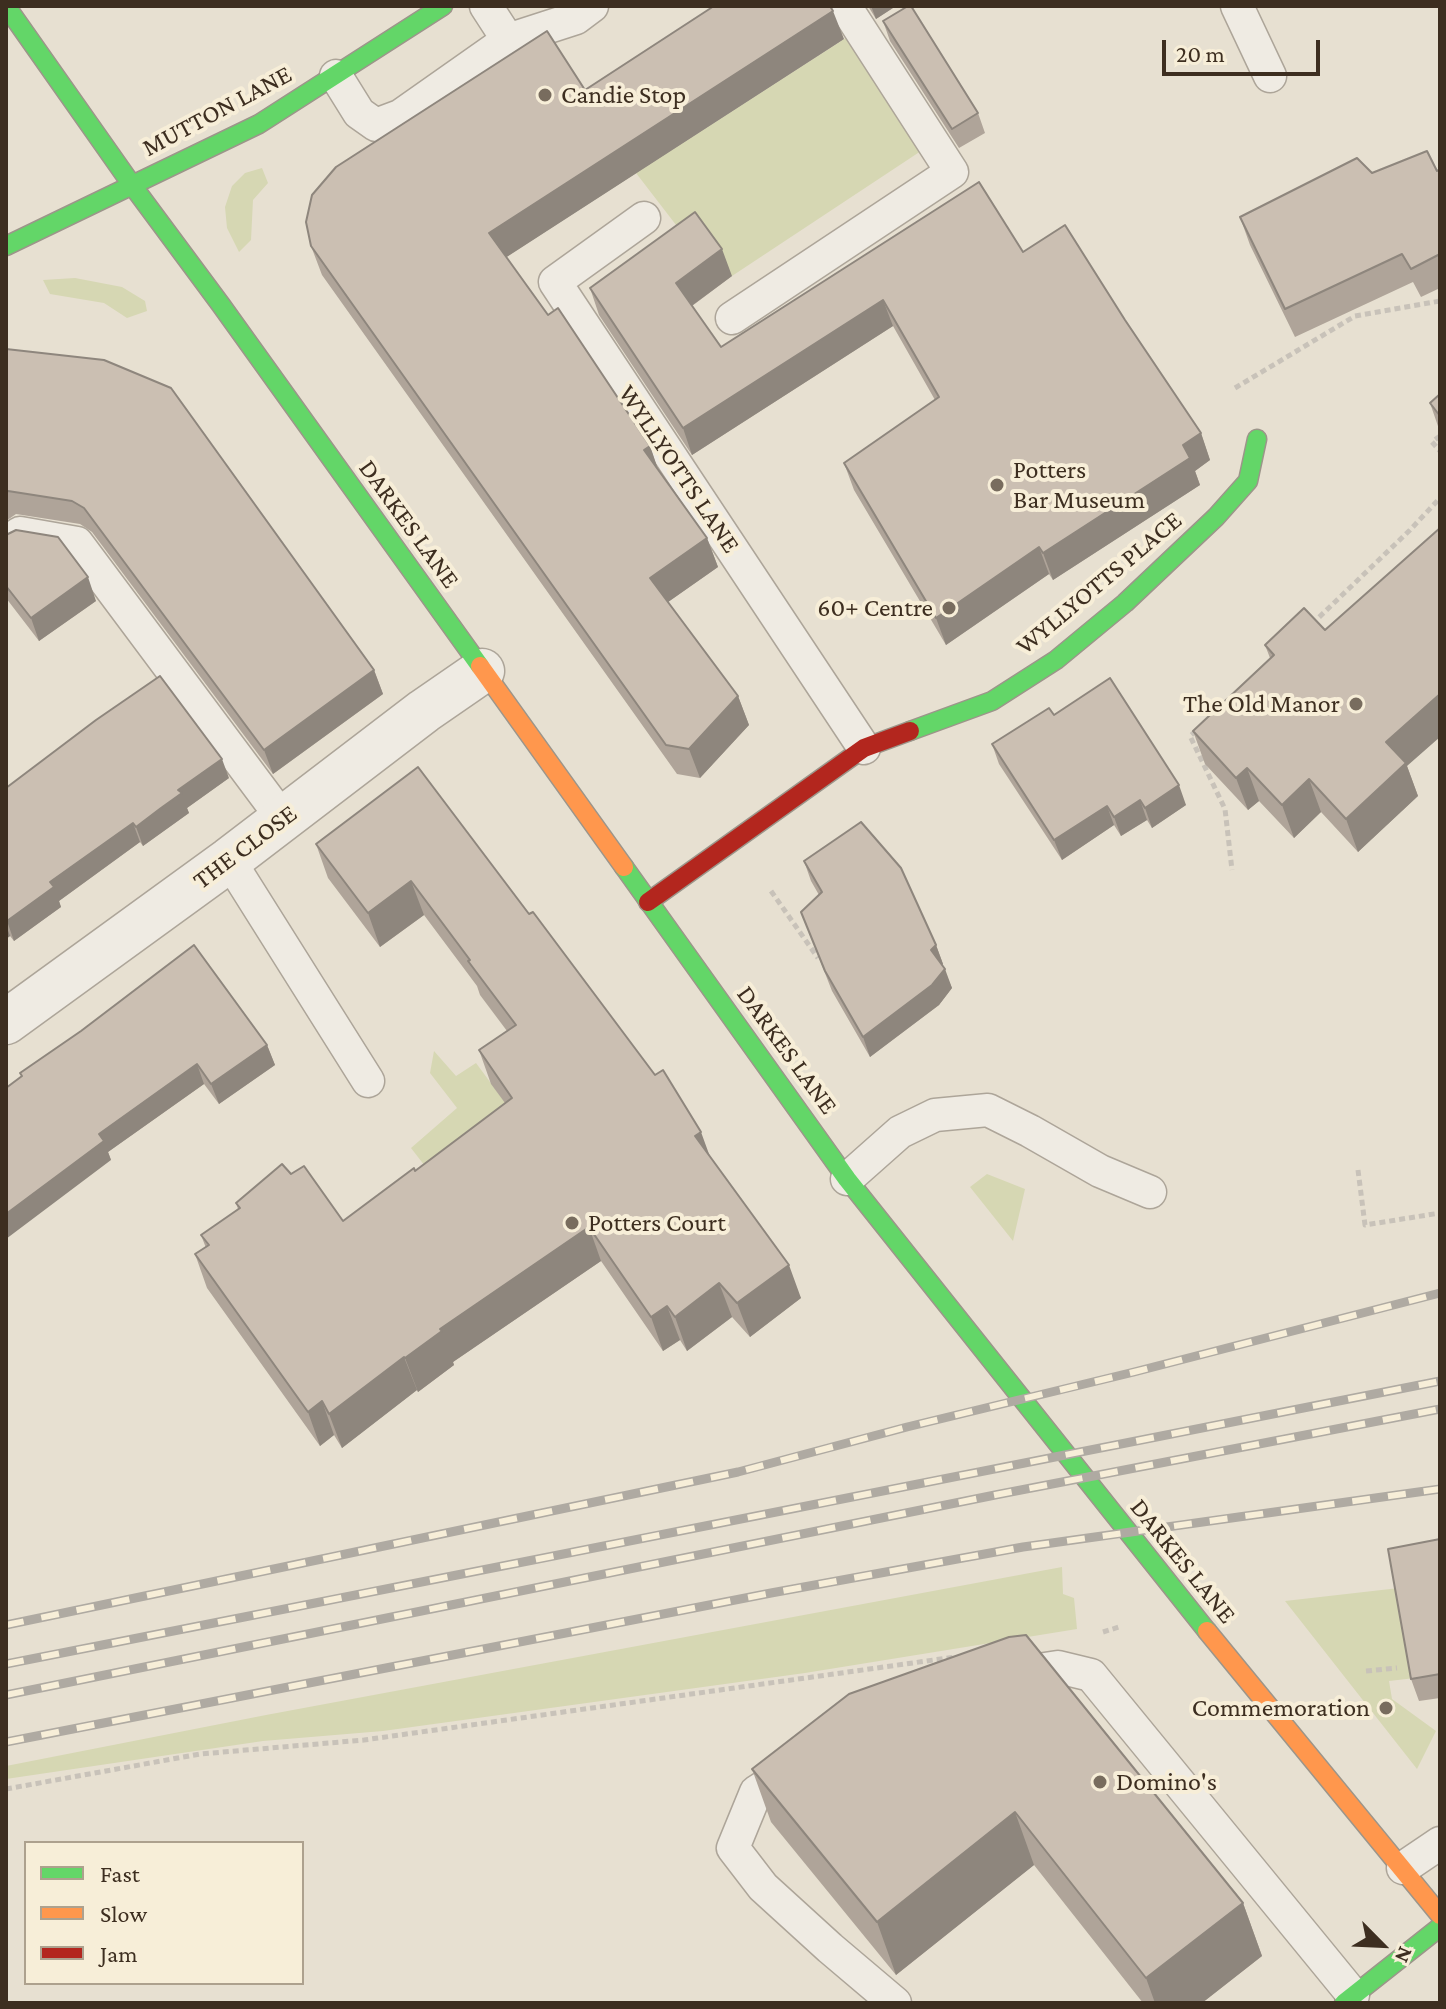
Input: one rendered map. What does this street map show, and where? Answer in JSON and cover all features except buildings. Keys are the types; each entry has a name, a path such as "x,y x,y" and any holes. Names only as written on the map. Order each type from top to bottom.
{"street":[{"name":"DARKES LANE","path":"6,6 847,1179 1173,1590 1440,1915"},
{"name":"MUTTON LANE","path":"6,246 259,124 443,6"},
{"name":"WYLLYOTTS PLACE","path":"648,902 864,748 992,701 1056,660 1125,603 1216,517 1248,481 1257,439"},
{"name":"THE CLOSE","path":"6,1022 482,671"},
{"path":"1348,1999 1440,1927"}],"lane":[{"path":"486,6 508,40"},
{"path":"336,76 359,113 376,125 400,116 508,40 576,18 592,6"},
{"path":"732,318 952,172 845,6"},
{"path":"1237,6 1270,76"},
{"name":"WYLLYOTTS LANE","path":"644,218 555,282 864,748"},
{"path":"6,543 20,533 77,543 283,819"},
{"path":"229,860 368,1081"},
{"path":"847,1179 900,1132 935,1115 988,1110 1100,1171 1150,1192"},
{"path":"980,1679 1058,1667 1091,1675 1348,1999"},
{"path":"819,1751 756,1792 733,1848 763,1887 895,2003"},
{"path":"1403,1868 1440,1843"}],"path":[{"path":"1235,388 1355,316 1440,301"},
{"path":"1440,436 1432,442 1440,451"},
{"path":"1304,632 1440,498"},
{"path":"1201,726 1190,736 1225,809 1232,870"},
{"path":"771,891 818,958"},
{"path":"1358,1170 1365,1225 1440,1213"},
{"path":"1092,1636 1119,1627"},
{"path":"6,1789 200,1754 364,1740 955,1657"},
{"path":"1366,1671 1397,1668"}],"green space":[{"path":"852,34 924,149 732,276 693,247 636,173"},
{"path":"262,168 268,183 253,200 251,240 239,252 227,228 225,207 232,186 245,173"},
{"path":"75,278 122,287 145,301 147,311 127,318 104,303 50,294 43,280"},
{"path":"434,1051 456,1076 476,1063 536,1144 428,1170 411,1148 457,1108 430,1073"},
{"path":"987,1174 1025,1189 1013,1241 970,1187"},
{"path":"1062,1567 1063,1594 1074,1598 1077,1629 805,1673 383,1731 263,1741 6,1779 6,1766"},
{"path":"1399,1588 1415,1678 1389,1681 1392,1699 1436,1731 1417,1769 1285,1601"}],"railway":[{"path":"6,1625 738,1472 1440,1293"},
{"path":"6,1664 1440,1381"},
{"path":"6,1695 995,1495 1440,1409"},
{"path":"6,1742 1023,1547 1440,1489"}],"traffic: fast":[{"path":"6,6 480,666"},
{"path":"6,246 259,124 443,6"},
{"path":"910,731 992,701 1056,660 1125,603 1216,517 1248,481 1257,439"},
{"path":"624,867 847,1179 1207,1631"},
{"path":"1344,2003 1440,1927"}],"traffic: slow":[{"path":"480,666 624,867"},
{"path":"1207,1631 1440,1915"}],"traffic: jam":[{"path":"648,902 864,748 910,731"}],"place":[{"name":"Candie Stop","path":"545,95"},
{"name":"Potters Bar Museum","path":"997,485"},
{"name":"60+ Centre","path":"949,608"},
{"name":"The Old Manor","path":"1356,704"},
{"name":"Potters Court","path":"572,1223"},
{"name":"Commemoration","path":"1386,1708"},
{"name":"Domino's","path":"1100,1782"}]}
